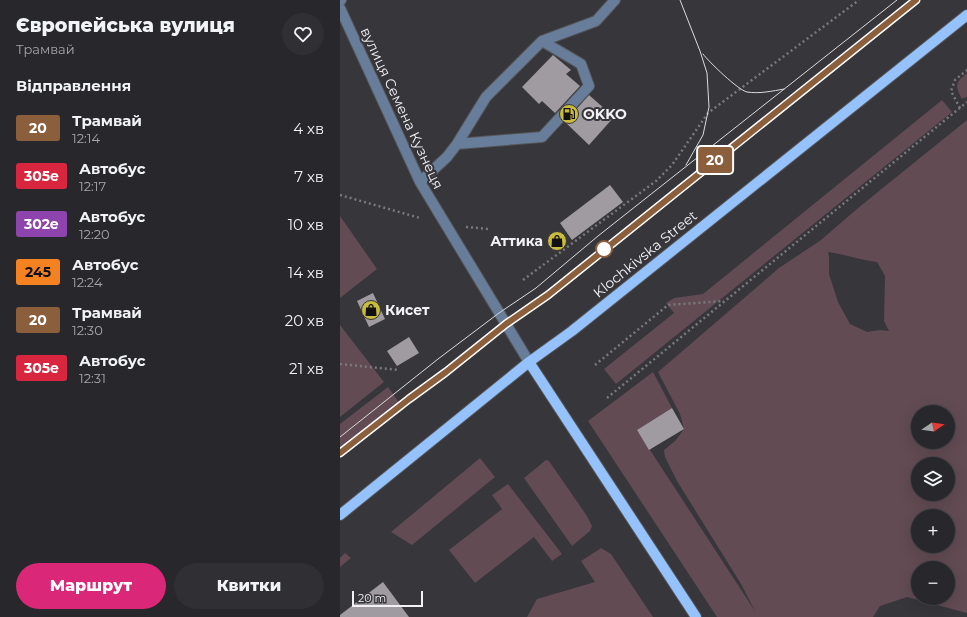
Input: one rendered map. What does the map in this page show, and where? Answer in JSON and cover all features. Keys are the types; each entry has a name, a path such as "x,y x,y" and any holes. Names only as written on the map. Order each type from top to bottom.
{"main road":[{"name":"Klochkivska Street","path":"340,515 529,362 572,330 967,15"},
{"path":"529,362 696,617"}],"street":[{"path":"420,182 447,157 457,144 486,97 542,41 596,20 615,0"},
{"name":"вулиця Семена Кузнеця","path":"340,8 420,182 529,362"},
{"path":"457,144 542,138 589,86 580,64 542,41"}],"path":[{"path":"523,280 656,181 672,165 708,113 859,0"},
{"path":"960,108 951,91 955,80 967,70"},
{"path":"607,398 967,102"},
{"path":"340,195 445,224 488,229"},
{"path":"595,365 668,305 725,301"},
{"path":"340,364 399,370"}],"shaded area":[{"path":"967,73 967,97 962,99 957,84 958,81"},
{"path":"942,100 952,112 616,384 604,369 674,313 666,303 674,298 703,294"},
{"path":"967,120 967,613 937,605 955,605 955,561 911,561 911,598 907,597 880,606 873,617 717,617 588,421 653,372 672,408 637,430 755,611 741,584 677,481 665,457 664,450 675,441 684,429 680,414 658,372 779,268 821,240 858,208","holes":["828,252 877,262 885,276 884,321 889,331 880,330 867,332 850,324 838,302 829,274"]},
{"path":"340,216 377,269 340,298"},
{"path":"340,325 384,382 340,417"},
{"path":"388,387 404,409 340,456 340,424"},
{"path":"480,458 495,477 412,545 391,532"},
{"path":"546,460 549,461 587,516 592,526 590,531 572,546 524,478"},
{"path":"508,484 562,554 552,561 534,537 475,583 449,550 502,509 492,495"},
{"path":"601,548 611,554 653,617 527,617 537,599 595,582 581,561"},
{"path":"345,553 351,558 340,567 340,558"}],"building":[{"path":"553,55 571,70 566,74 580,86 555,113 542,101 539,104 522,87"},
{"path":"589,95 614,117 589,145 565,122"},
{"path":"610,185 623,202 572,240 560,223"},
{"name":"Кисет","path":"373,293 385,319 369,327 357,301"},
{"path":"409,337 419,353 397,366 387,351"},
{"path":"672,408 684,429 649,450 637,430"},
{"path":"383,582 409,617 340,617 340,615"}],"tram line":[{"path":"680,0 707,73 709,107 703,135 686,165"},
{"path":"340,437 438,359 499,313 536,288 598,236 897,0"},
{"path":"340,453 506,324 548,295 916,0"},
{"name":"20","path":"340,453 506,324 548,295 688,181 916,0"},
{"path":"703,54 717,69 747,92 752,93 784,89"}],"place":[{"name":"OKKO","path":"569,114"},
{"name":"Аттика","path":"557,241"},
{"name":"Кисет","path":"371,310"}]}
